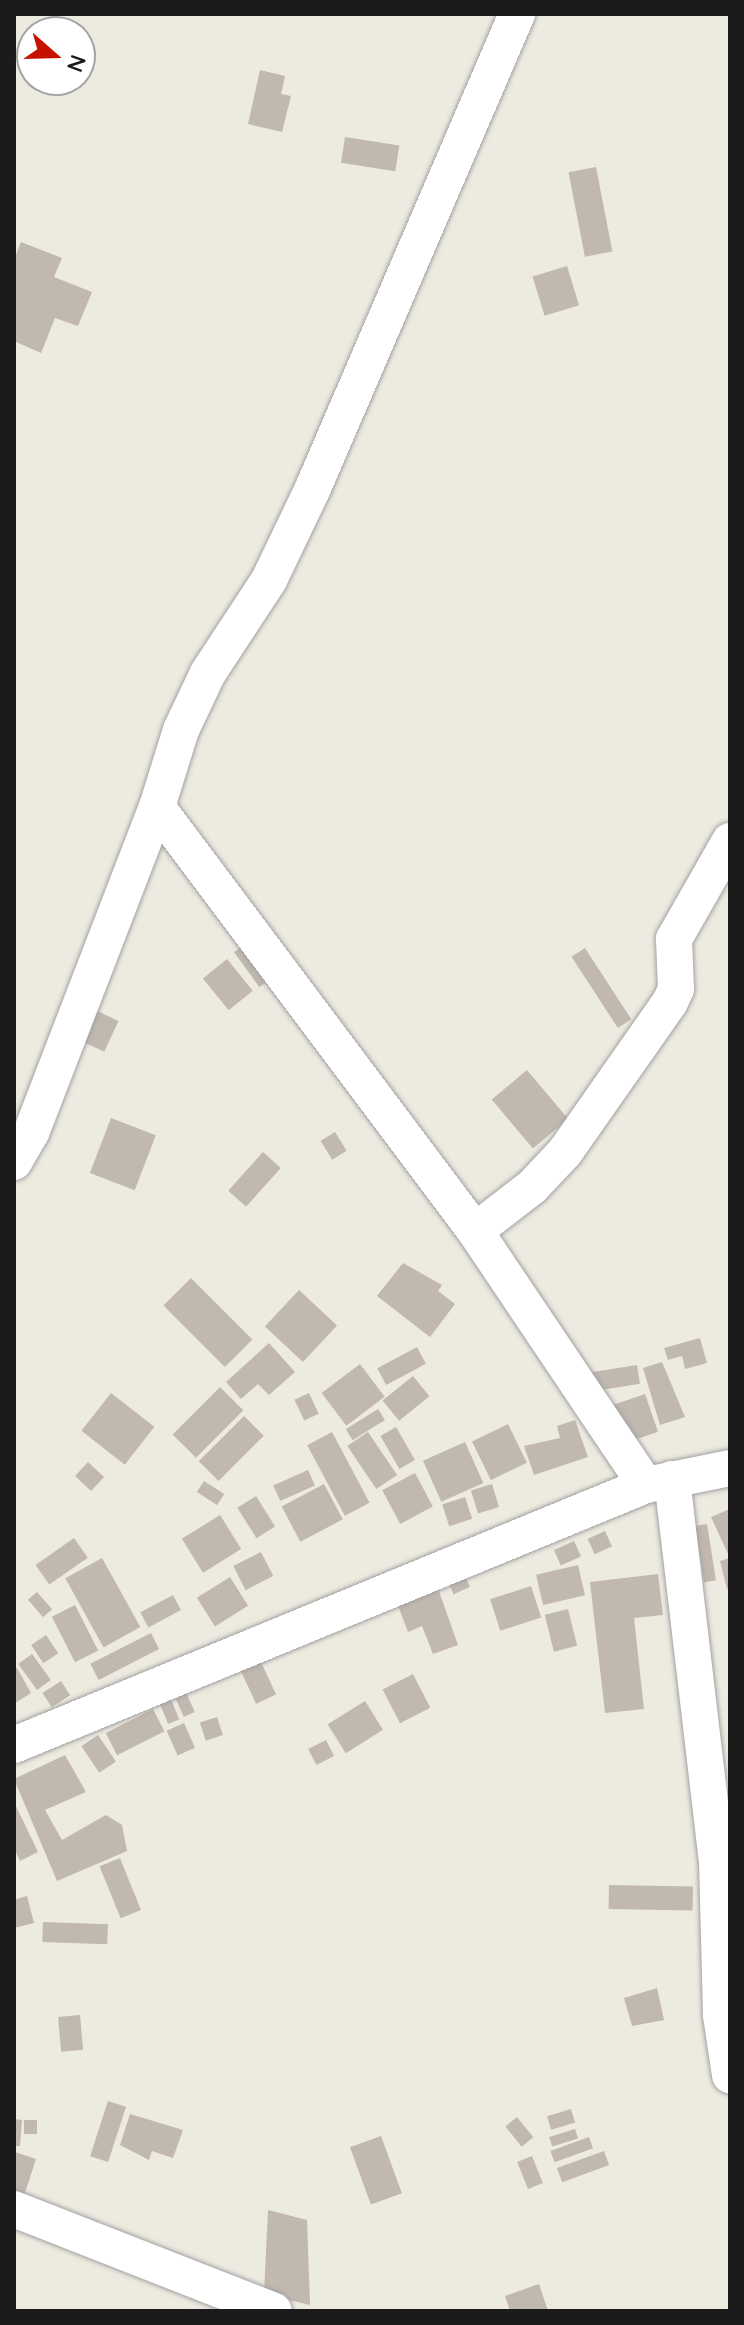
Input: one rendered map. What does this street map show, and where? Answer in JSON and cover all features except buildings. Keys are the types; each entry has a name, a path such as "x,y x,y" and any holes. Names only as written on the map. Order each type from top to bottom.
{"street":[{"path":"14,1162 31,1133 157,807 181,730 269,580 320,474 517,14"},
{"path":"157,807 659,1482 717,1861 721,2015 730,2075"},
{"path":"475,1231 532,1187 565,1152 670,1002 676,989 674,939 730,841"},
{"path":"14,1745 659,1482 730,1468"},
{"path":"14,2209 274,2311"}]}
